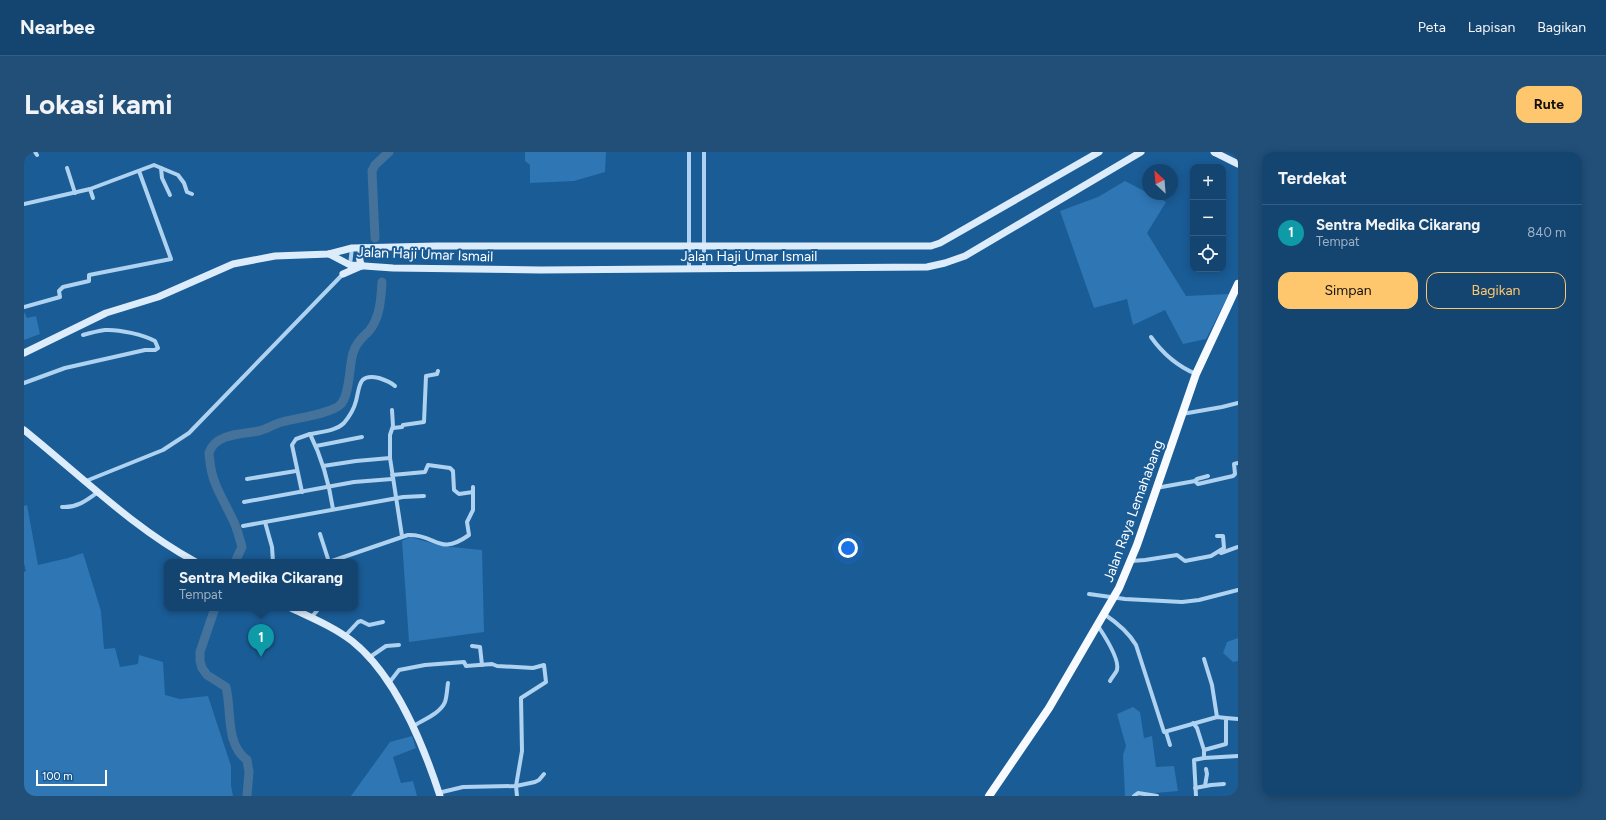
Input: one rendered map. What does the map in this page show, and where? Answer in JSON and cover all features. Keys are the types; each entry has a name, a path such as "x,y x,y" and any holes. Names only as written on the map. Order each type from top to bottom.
{"main road":[{"name":"Jalan Haji Umar Ismail","path":"24,353 91,320 117,309 158,297 233,264 275,256 329,254 352,248 394,247 936,244 1099,152"},
{"name":"Jalan Haji Umar Ismail","path":"329,254 350,265 393,268 541,270 927,267 965,256 1141,152"},
{"path":"1214,152 1238,164"},
{"path":"343,274 364,266 359,260 360,255 366,248"},
{"name":"Jalan Raya Lemahabang","path":"989,796 1049,708 1114,598 1131,561 1196,374 1238,284"},
{"path":"24,430 98,492 157,538 191,559"},
{"path":"297,611 345,636 370,657 389,683 412,727 439,794"}],"street":[{"path":"689,152 689,269"},
{"path":"704,152 704,269"},
{"path":"24,204 90,189 154,165 178,175 184,183 186,192 192,194"},
{"path":"68,168 75,193"},
{"path":"161,168 162,178 170,195"},
{"path":"24,307 60,297 59,290 63,287 89,280 89,275 170,259 139,171"},
{"path":"90,189 93,198"},
{"path":"86,481 163,450 189,433 343,274 350,265 352,248"},
{"path":"24,383 65,368 142,351 155,350 158,348 155,341 114,330 100,331 83,335"},
{"path":"1151,337 1163,353 1170,359 1196,374"},
{"path":"393,428 424,422 426,376 437,374 438,371"},
{"path":"302,492 296,471 292,445 296,439 310,434 337,428 345,422 355,406 360,384 363,379 371,377 380,378 395,386"},
{"path":"1182,414 1238,403"},
{"path":"392,410 393,428 390,435 390,458 402,536"},
{"path":"310,434 316,446 330,487 333,509"},
{"path":"316,446 362,438"},
{"path":"323,466 356,460 390,458"},
{"path":"1195,481 1198,484 1233,476 1235,474 1234,464 1238,463"},
{"path":"244,502 361,481 425,472 428,465 450,468 453,471 454,490 459,494 473,492"},
{"path":"247,479 296,471"},
{"path":"1156,488 1195,481 1208,476"},
{"path":"337,559 402,536 417,535 445,545 461,541 469,535 467,522 472,512 473,486"},
{"path":"62,507 83,503 98,492"},
{"path":"243,526 411,496 424,496"},
{"path":"265,522 272,547 272,559"},
{"path":"320,534 328,559"},
{"path":"1202,558 1215,554 1224,549 1222,536 1216,536"},
{"path":"1131,561 1176,555 1185,561 1215,557 1227,550 1238,547"},
{"path":"1089,594 1114,598 1188,602 1238,590"},
{"path":"311,618 316,611"},
{"path":"1104,614 1124,630 1136,645 1163,730 1166,732 1170,745"},
{"path":"345,636 358,622 361,621 369,625 383,622"},
{"path":"1098,626 1113,652 1116,662 1117,670 1110,681"},
{"path":"370,657 386,646 399,646"},
{"path":"472,646 480,647 482,665"},
{"path":"1204,659 1212,685 1218,717"},
{"path":"389,683 397,671 402,668 464,662 466,666 482,665 534,668 544,665 546,682 521,698 522,751 516,786 517,796"},
{"path":"412,727 443,706 448,683"},
{"path":"1166,732 1218,717 1238,719"},
{"path":"1204,750 1226,744 1226,718"},
{"path":"1193,723 1197,728 1204,750 1204,758"},
{"path":"1196,796 1193,761 1204,758 1238,756"},
{"path":"1205,786 1207,774 1206,769"},
{"path":"439,794 463,787 516,786 536,782 544,774"},
{"path":"1195,788 1224,784"},
{"path":"1134,796 1138,793 1157,796"}],"shaded area":[{"path":"525,152 606,152 605,172 574,181 530,183 530,165 525,161"},
{"path":"1125,181 1142,190 1142,200 1162,200 1166,202 1147,233 1186,296 1229,294 1206,339 1183,344 1165,310 1133,325 1127,299 1094,308 1060,211 1098,197"},
{"path":"24,312 27,318 36,316 40,334 24,340"},
{"path":"27,505 38,565 83,553 101,611 104,649 115,648 120,667 138,664 139,655 163,662 165,695 180,699 208,696 231,766 231,786 233,796 24,796 24,572 26,571 24,563 24,506"},
{"path":"410,537 442,546 482,550 484,632 409,642 402,541"},
{"path":"1238,638 1238,661 1233,662 1223,653 1227,642"},
{"path":"1133,707 1140,712 1144,738 1152,736 1156,767 1174,766 1178,791 1155,793 1155,796 1125,796 1123,755 1126,746 1117,714"},
{"path":"412,736 416,748 393,757 401,783 413,781 417,796 351,796 390,742"}],"waterway":[{"path":"375,238 372,171 375,165 389,152"},
{"path":"236,559 242,547 235,525 218,491 213,477 209,453 212,446 224,438 259,431 282,422 329,411 340,405 346,395 354,349 373,326 376,320 382,282"},
{"path":"214,611 200,652 200,661 202,668 207,675 226,687 232,736 235,745 247,760 249,772 247,796"}],"place":[{"name":"Sentra Medika Cikarang","path":"261,657"}]}
